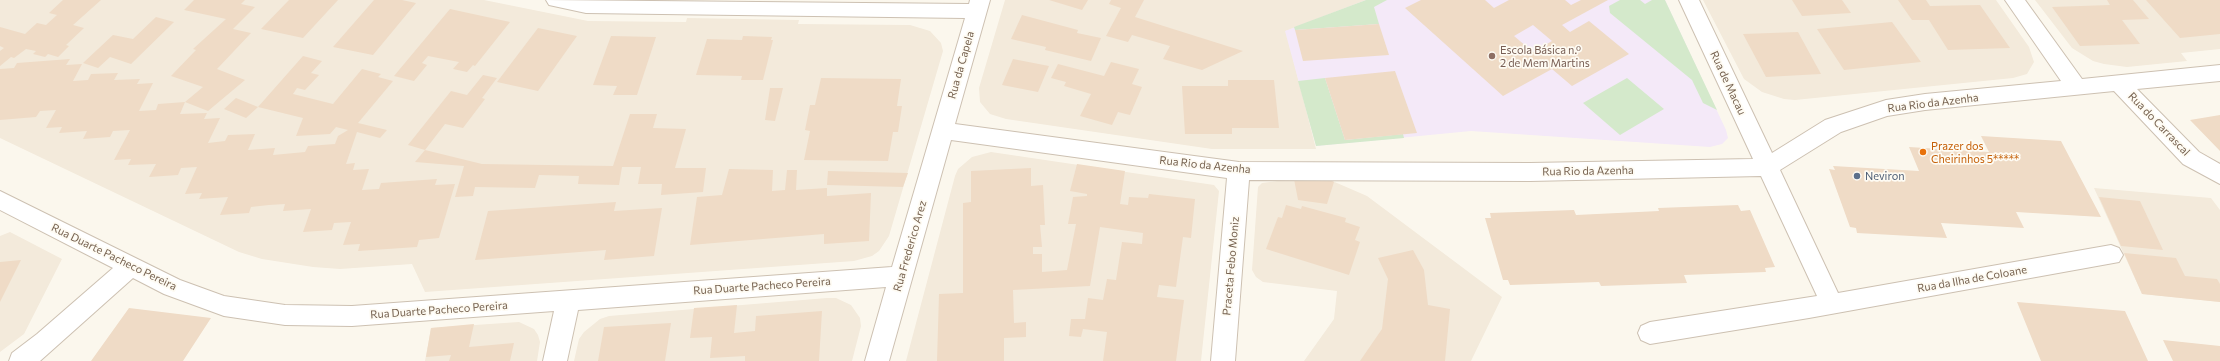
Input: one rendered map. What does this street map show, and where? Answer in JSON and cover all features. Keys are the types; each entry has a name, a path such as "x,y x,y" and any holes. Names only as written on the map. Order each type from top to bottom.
{"street":[{"path":"556,0 588,3 978,6"},
{"name":"Rua de Macau","path":"1690,0 1767,166"},
{"path":"2015,0 2077,87"},
{"name":"Rua da Capela","path":"943,131 978,6"},
{"name":"Rua Rio da Azenha","path":"943,131 1239,171 1352,170 1530,172 1736,169 1767,166 1833,126 1886,108 1925,102 2220,73"},
{"name":"Rua do Carrascal","path":"2120,83 2191,158 2220,175"},
{"name":"Rua Frederico Arez","path":"877,361 943,131"},
{"path":"1767,166 1832,304"},
{"name":"Praceta Febo Moniz","path":"1223,361 1239,171"},
{"name":"Rua Duarte Pacheco Pereira","path":"0,200 131,266 197,297 224,306 286,315 352,316 901,276"},
{"name":"Rua da Ilha de Coloane","path":"1650,333 1832,304 2111,255"},
{"path":"21,361 46,342 131,266"},
{"path":"555,361 568,300"}],"shaded area":[{"path":"0,0 484,0 588,21 686,22 687,18 799,20 798,24 910,25 930,31 941,43 943,51 889,236 879,251 872,256 854,261 425,292 412,264 340,269 313,267 262,259 239,252 0,138"},
{"path":"1005,0 1366,0 1286,31 1316,149 1212,149 1006,119 990,114 980,102 979,88"},
{"name":"Escola Básica n.º 2 de Mem Martins","path":"1366,0 1665,0 1726,130 1728,138 1722,144 1710,147 1471,131 1316,146 1285,31"},
{"path":"1703,0 1996,0 2029,47 2034,62 2027,74 2013,78 1795,100 1784,99 1762,92 1744,79"},
{"path":"2035,0 2220,0 2220,49 2181,53 2187,61 2127,67 2104,64 2093,61 2072,48"},
{"path":"991,152 1214,185 1219,191 1201,361 906,361 955,176 958,169 972,157"},
{"path":"1294,179 1330,180 1367,196 1502,297 1471,361 1304,361 1334,319 1337,291 1263,282 1256,277 1252,270 1258,187 1262,183"},
{"path":"2094,188 2211,198 2220,210 2220,302 2142,294"},
{"path":"10,232 62,259 24,334 0,352 0,236"},
{"path":"836,298 851,305 860,318 861,326 852,361 574,361 579,339 584,332 600,319 609,316"},
{"path":"519,322 534,329 538,335 540,342 537,361 425,361 431,328"}],"green space":[{"path":"1366,0 1387,0 1374,7 1379,24 1295,30 1294,27"},
{"path":"1620,0 1640,0 1645,4 1652,0 1665,0 1717,110 1703,103 1692,80 1610,13 1609,6"},
{"path":"1325,78 1345,140 1403,134 1404,138 1316,146 1298,81"},
{"path":"1627,78 1664,109 1620,135 1583,103"}],"building":[{"path":"63,0 101,0 73,25 84,28 66,45 69,46 58,57 48,54 45,57 33,54 36,51 26,49 14,58 11,57 0,66 0,51 4,48 0,46 0,27 25,34 37,23 46,25 57,15 49,13"},
{"path":"194,0 245,0 241,4 255,7 233,29 251,33 217,69 245,80 208,111 185,102 203,87 171,76 196,50 193,49 226,19 184,10"},
{"path":"289,0 338,0 303,38 261,29"},
{"path":"374,0 402,0 416,3 373,55 333,47"},
{"path":"1049,0 1088,0 1082,10"},
{"path":"1111,0 1144,0 1135,17 1243,51 1202,70 1163,59 1170,46 1132,35 1128,42 1106,36 1121,8 1109,4"},
{"path":"1421,0 1485,0 1494,8 1509,0 1565,0 1571,5 1581,0 1608,0 1562,25 1570,32 1589,21 1629,54 1572,86 1552,69 1503,96 1405,8","holes":["1533,25 1552,41 1533,52 1514,36"]},
{"path":"1792,0 1842,0 1851,13 1802,16"},
{"path":"1898,0 1926,0 1930,6 1980,5 2010,48 1948,50 1929,20 1912,20"},
{"path":"2107,0 2133,0 2149,19 2122,20 2140,44 2080,46 2052,7 2110,5"},
{"path":"2146,0 2220,0 2220,34 2180,38"},
{"path":"450,9 510,22 475,66 473,65 467,72 453,69 459,62 428,56 422,63 427,65 414,81 394,76"},
{"path":"1022,15 1078,30 1077,33 1101,38 1091,61 1045,50 1046,47 1011,39"},
{"path":"156,17 174,22 131,64 110,57 98,68 83,63 113,35 133,39"},
{"path":"1892,22 1921,62 1844,70 1817,29"},
{"path":"1379,24 1389,55 1303,61 1295,30"},
{"path":"538,28 577,36 538,91 497,82"},
{"path":"1798,32 1821,74 1766,77 1743,34"},
{"path":"611,36 656,37 637,95 613,95 617,86 593,85"},
{"path":"743,36 772,37 771,40 773,40 763,80 741,80 742,76 696,75 707,39 742,40"},
{"path":"303,56 322,61 311,73 319,75 305,90 297,88 293,94 333,104 362,69 381,74 378,77 393,81 358,123 387,130 380,138 357,132 346,164 355,163 353,170 369,169 362,190 379,189 381,183 437,179 435,185 455,184 439,238 419,240 417,247 358,251 360,244 343,245 351,222 334,223 332,230 303,232 311,209 283,211 285,204 269,205 251,207 249,213 220,215 228,197 199,199 202,193 185,194 197,167 181,168 178,175 149,177 156,164 128,165 131,159 114,160 130,130 113,131 110,137 83,139 87,131 59,133 62,127 46,128 56,110 40,111 36,117 0,120 0,69 14,68 17,63 70,59 66,65 82,64 73,81 88,80 91,74 118,73 114,80 140,79 137,84 153,83 139,111 156,110 158,104 185,102 180,114 207,113 204,119 220,118 208,143 225,141 228,135 255,134 248,150 275,148 273,155 305,152 308,146 335,144 338,136 348,130 336,127 330,134 296,136 303,118 258,107"},
{"path":"1013,59 1049,66 1038,92 1002,85"},
{"path":"1111,62 1139,69 1132,84 1142,87 1130,115 1118,112 1112,125 1080,116 1091,94 1064,86 1066,82 1051,78 1058,64 1104,76"},
{"path":"1395,71 1417,133 1345,140 1325,78"},
{"path":"483,75 497,78 482,98 485,99 463,128 445,124 425,150 408,145 451,91 467,95"},
{"path":"821,78 901,79 897,106 902,106 898,132 893,132 888,161 804,160 810,131 805,130 810,105 815,105"},
{"path":"1228,80 1274,80 1279,128 1232,128 1232,134 1185,134 1182,86 1228,86"},
{"path":"770,88 783,88 775,121 765,120"},
{"path":"236,98 258,107 246,118 224,109"},
{"path":"630,114 657,114 653,128 686,129 675,168 706,168 703,192 661,195 662,184 638,184 641,167 622,167 619,185 578,184 579,176 539,175 535,188 475,187 473,196 455,197 464,166 415,162 425,150 482,164 613,166"},
{"path":"2220,115 2220,151 2190,120"},
{"path":"1981,136 2061,141 2101,217 2016,212 2024,228 1941,223 1947,238 1857,233 1856,228 1850,227 1829,169 1835,170 1833,166 1919,171 1909,147 1989,152"},
{"path":"1077,164 1125,171 1120,204 1128,205 1129,197 1148,198 1149,194 1195,199 1191,238 1183,237 1176,287 1159,285 1157,297 1184,300 1176,361 1103,361 1107,332 1083,329 1081,337 1069,336 1071,319 1085,319 1088,298 1103,300 1107,279 1116,280 1122,242 1142,244 1143,233 1100,227 1090,286 1013,290 1014,323 1026,322 1026,337 1004,338 1004,361 937,361 939,294 963,293 963,203 971,202 971,171 1031,168 1031,186 1043,185 1045,225 1040,225 1042,247 1033,247 1033,254 1042,254 1042,272 1067,270 1076,224 1068,224 1073,197 1087,196 1087,194 1070,191"},
{"path":"729,169 773,170 772,191 785,190 787,170 797,170 796,190 827,188 827,196 871,193 869,241 824,244 824,234 690,245 697,197 722,195"},
{"path":"828,171 908,173 903,187 827,185"},
{"path":"1294,179 1330,180 1334,182 1327,204 1298,200"},
{"path":"2099,197 2140,201 2163,250 2121,246"},
{"path":"616,202 614,211 662,208 654,256 604,260 606,250 475,260 488,211"},
{"path":"1286,205 1301,209 1302,206 1346,218 1345,222 1360,227 1355,240 1360,242 1349,275 1266,249 1278,217 1282,218"},
{"path":"1738,205 1741,211 1750,210 1775,267 1765,268 1766,272 1684,275 1687,283 1601,286 1599,282 1510,285 1508,280 1503,280 1485,218 1491,218 1490,213 1574,210 1576,215 1659,211 1658,208"},
{"path":"1413,250 1424,270 1428,305 1450,309 1445,361 1360,361 1382,329 1388,279 1378,258"},
{"path":"2124,253 2176,258 2185,276 2217,279 2220,284 2220,302 2142,294"},
{"path":"21,260 0,302 0,262"},
{"path":"2017,302 2125,311 2148,361 2041,361"},
{"path":"737,305 734,333 755,331 756,316 822,311 819,361 745,361 745,356 710,358 712,337 690,338 694,308"},
{"path":"129,308 211,318 183,361 91,361"},
{"path":"671,323 665,361 598,361 604,327"},
{"path":"474,324 469,347 514,343 510,361 449,361 451,355 426,357 431,328"},
{"path":"2163,340 2220,346 2220,361 2173,361"}],"place":[{"name":"Escola Básica n.º 2 de Mem Martins","path":"1492,56"},
{"name":"Prazer dos Cheirinhos 5*****","path":"1923,152"},
{"name":"Neviron","path":"1857,176"}]}
